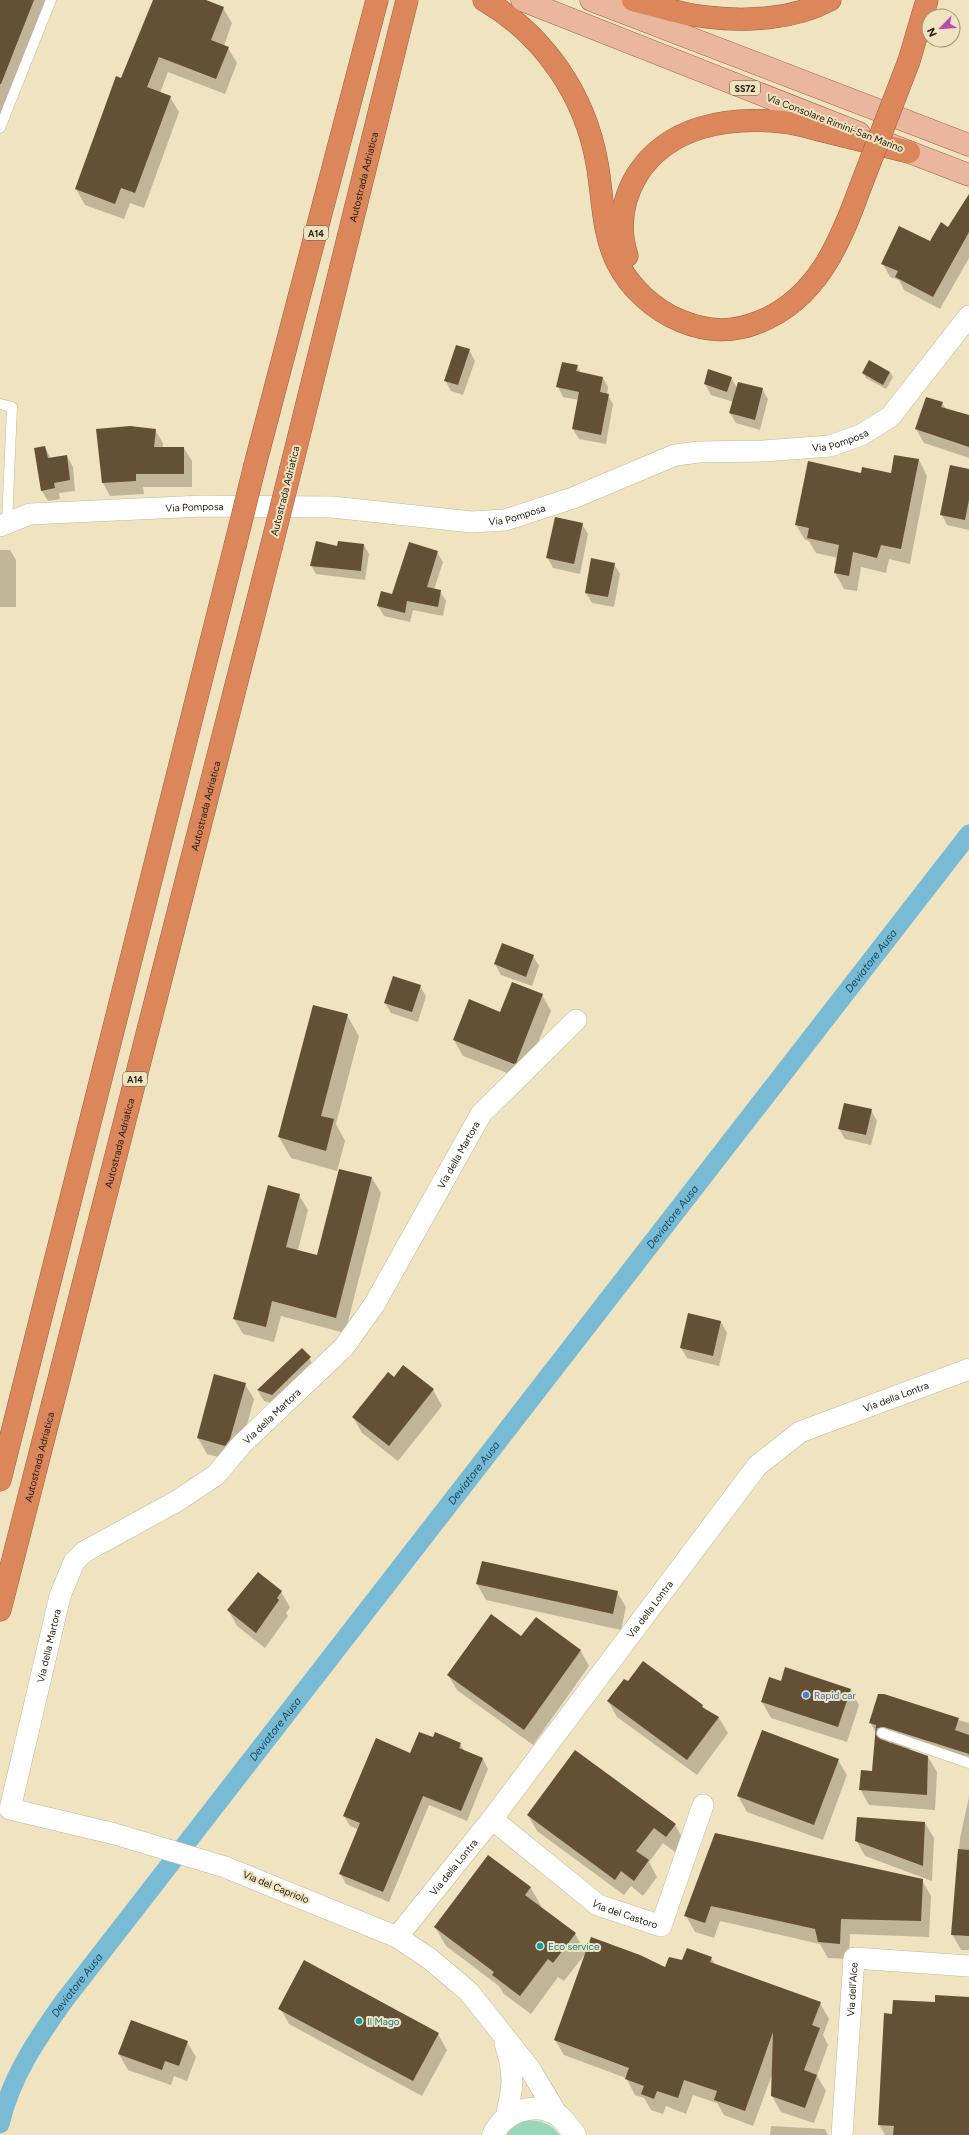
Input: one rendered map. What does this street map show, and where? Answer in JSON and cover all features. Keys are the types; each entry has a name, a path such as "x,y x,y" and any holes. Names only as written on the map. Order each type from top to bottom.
{"highway":[{"name":"A14","path":"0,1480 255,465 378,0"},
{"path":"484,0 524,28 557,67 569,84 582,109 590,134 609,240 617,262 628,280 657,308 674,318 709,331 727,331 748,326 782,312 812,284 826,264 846,226 909,61 927,0"},
{"path":"633,0 706,17 738,19 771,17 796,12 830,0"},
{"name":"Autostrada Adriatica","path":"0,1610 271,548 407,2"},
{"path":"640,293 623,243 622,221 624,200 645,163 658,149 675,138 696,128 739,121 783,122 909,152"}],"main road":[{"name":"Via Consolare Rimini-San Marino","path":"522,0 969,176"},
{"path":"591,0 969,145"}],"street":[{"name":"Via Pomposa","path":"4,524 30,514 203,506 332,507 472,522 505,520 573,498 675,455 699,452 764,451 830,446 861,435 890,417 969,316"},
{"name":"Via della Martora","path":"10,1809 60,1596 74,1562 84,1552 177,1501 216,1475 242,1444 344,1347 374,1304 481,1114 576,1020"},
{"name":"Via della Lontra","path":"397,1937 492,1819 757,1466 800,1432 969,1369"},
{"name":"Via del Castoro","path":"492,1819 598,1905 661,1926 703,1805"},
{"name":"Via del Capriolo","path":"10,1809 115,1834 225,1866 397,1937 430,1959 469,1992 503,2037 530,2069 558,2116"},
{"name":"Via dell'Alce","path":"842,2135 854,1958 969,1966"},
{"name":"Via del Capriolo","path":"503,2037 512,2065 513,2083 506,2118"},
{"path":"493,2135 506,2118 518,2111 531,2108 545,2110 558,2116 575,2135"}],"lane":[{"path":"0,128 51,0"},
{"path":"0,404 12,407 4,524"},
{"path":"882,1733 969,1763"}],"green space":[{"path":"525,2120 544,2123 556,2131 559,2135 504,2135 516,2124"}],"building":[{"path":"0,0 34,0 1,84 0,84"},
{"path":"153,0 206,0 224,7 211,40 229,47 216,79 159,57 147,87 171,96 135,193 121,188 115,204 75,189 116,76 121,78"},
{"path":"969,194 969,232 933,297 895,277 898,271 881,264 899,226 930,241 941,222 948,227"},
{"path":"456,345 470,349 458,385 444,381"},
{"path":"869,360 890,372 883,385 862,373"},
{"path":"562,362 578,365 576,371 603,377 600,392 609,394 601,435 572,429 579,392 556,387"},
{"path":"708,369 732,377 727,392 704,384"},
{"path":"738,382 763,388 755,420 729,413"},
{"path":"926,397 943,402 941,407 969,415 969,447 915,429"},
{"path":"130,426 156,429 154,447 184,447 184,474 136,474 136,481 102,483 96,429"},
{"path":"45,446 48,458 67,455 70,480 54,483 55,488 41,491 34,448"},
{"path":"894,455 919,459 901,549 881,545 877,558 853,552 849,576 834,573 839,545 807,538 809,528 795,525 808,461 861,473 862,467 891,473"},
{"path":"950,465 969,469 969,500 965,520 940,515"},
{"path":"555,517 583,523 574,564 546,558"},
{"path":"316,541 337,546 338,541 364,544 361,571 310,566"},
{"path":"409,542 438,551 427,587 441,590 438,607 407,601 405,613 377,606 381,591 392,594"},
{"path":"591,558 615,563 608,597 585,593"},
{"path":"502,943 534,955 526,977 494,964"},
{"path":"393,976 421,985 412,1012 384,1003"},
{"path":"512,982 543,994 516,1063 514,1064 453,1040 469,999 500,1012"},
{"path":"313,1005 348,1014 321,1116 334,1119 326,1151 278,1137"},
{"path":"844,1103 872,1109 866,1135 838,1129"},
{"path":"339,1169 372,1177 336,1318 272,1301 266,1327 233,1319 268,1185 300,1194 286,1247 317,1255"},
{"path":"688,1313 721,1321 713,1356 680,1348"},
{"path":"302,1348 311,1357 272,1395 257,1390"},
{"path":"403,1365 434,1389 389,1446 352,1417 388,1372 394,1377"},
{"path":"214,1374 246,1383 230,1439 225,1446 197,1438"},
{"path":"482,1561 618,1591 613,1614 476,1584"},
{"path":"258,1572 282,1591 277,1598 279,1600 256,1633 227,1610"},
{"path":"491,1614 521,1636 536,1617 581,1650 524,1730 447,1675"},
{"path":"643,1661 703,1705 702,1707 719,1717 687,1760 607,1701 624,1679 628,1681"},
{"name":"Rapid car","path":"785,1667 851,1689 838,1727 761,1702 769,1677 781,1681"},
{"path":"878,1694 884,1694 959,1718 955,1730 969,1735 969,1754 884,1727 877,1728 876,1735 880,1739 928,1756 927,1795 859,1790 861,1770 872,1771 876,1725 869,1723"},
{"path":"762,1730 839,1759 814,1825 737,1796"},
{"path":"419,1732 433,1737 435,1732 461,1743 459,1748 483,1758 461,1811 423,1796 383,1892 339,1874 360,1823 343,1816 376,1738 410,1753"},
{"path":"575,1750 676,1824 666,1837 654,1828 636,1851 649,1860 634,1881 621,1871 615,1880 527,1815"},
{"path":"857,1817 925,1822 923,1866 855,1841"},
{"path":"715,1833 923,1879 921,1921 841,1919 840,1944 818,1942 815,1929 711,1906 705,1923 684,1916"},
{"path":"958,1849 969,1850 969,1936 951,1935"},
{"path":"488,1855 531,1887 525,1895 576,1933 553,1963 548,1959 520,1996 492,1975 494,1972 434,1927"},
{"path":"591,1937 640,1955 665,1967 669,1957 682,1960 687,1948 712,1957 710,1962 821,2002 812,2025 820,2028 804,2070 817,2075 805,2108 771,2096 773,2032 745,2111 714,2100 717,2091 684,2080 678,2098 657,2091 654,2099 641,2094 644,2086 625,2079 629,2068 554,2040"},
{"name":"Il Mago","path":"304,1960 439,2033 413,2081 278,2009"},
{"path":"935,1995 969,1997 969,2135 893,2135 894,2126 878,2125 884,2013 892,2014 893,2000 935,2002"},
{"path":"131,2020 188,2041 179,2066 165,2061 162,2070 118,2054"}],"waterway":[{"name":"Deviatore Ausa","path":"0,2124 18,2074 35,2044 64,2001 969,834"}],"place":[{"name":"Rapid car","path":"806,1695"},
{"name":"Eco service","path":"540,1946"},
{"name":"Il Mago","path":"359,2021"}]}
